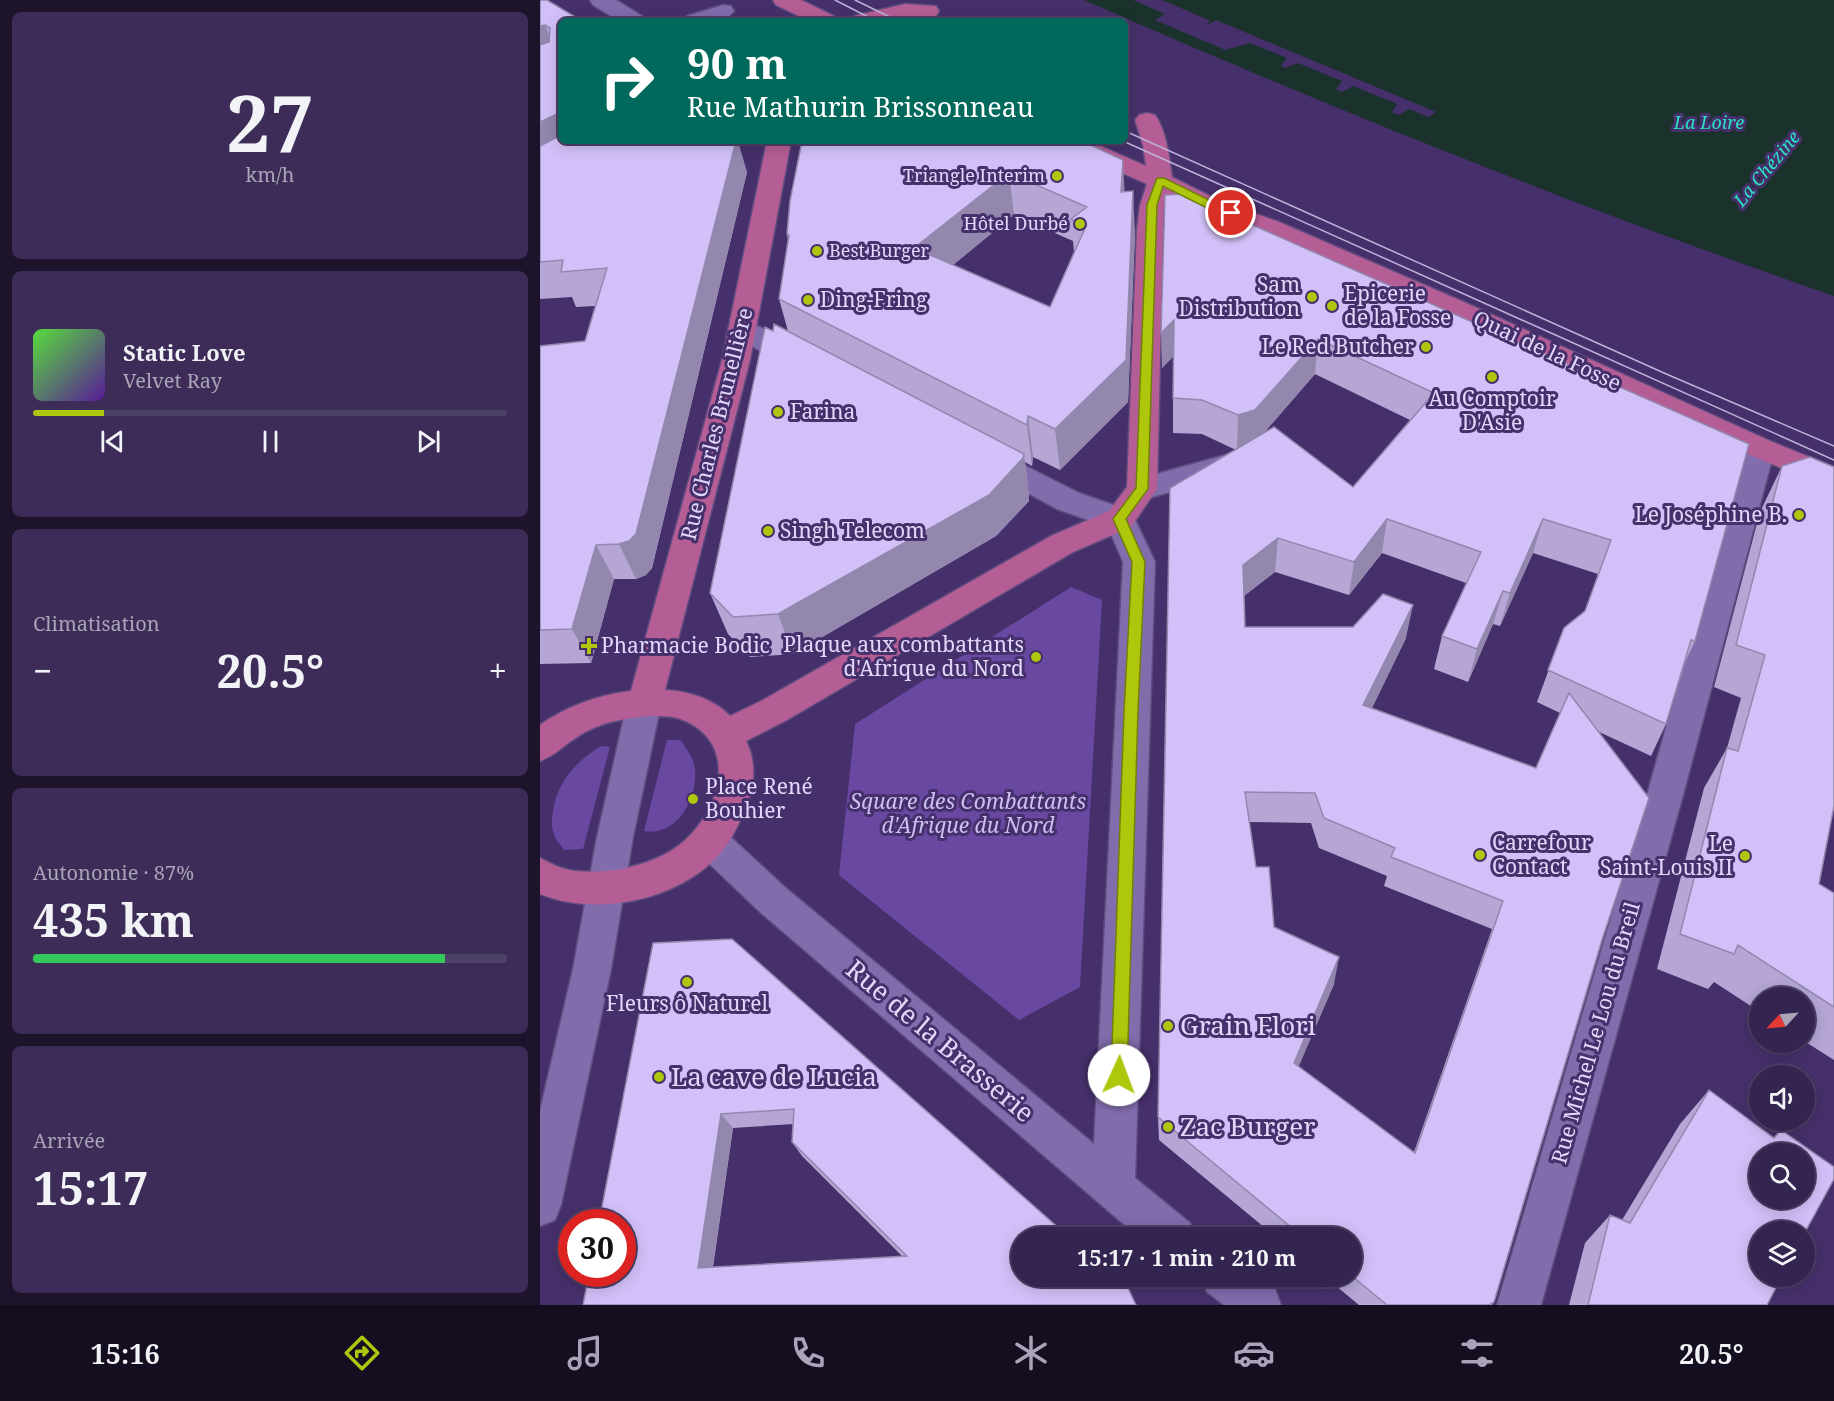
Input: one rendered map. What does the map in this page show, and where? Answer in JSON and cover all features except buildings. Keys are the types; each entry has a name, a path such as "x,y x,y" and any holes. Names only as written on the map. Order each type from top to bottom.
{"main road":[{"path":"784,0 819,18"},
{"path":"874,18 905,10 928,11"},
{"path":"725,735 783,706 1062,544 1120,519 1142,489 1150,229 1152,205 1160,181 1155,145 1147,120"},
{"name":"Rue Charles Brunellière","path":"644,704 742,329 778,144"},
{"name":"Quai de la Fosse","path":"1076,144 1211,206 1270,227 1457,309 1760,448 1834,479"},
{"path":"540,875 571,887 605,888 634,885 662,875 688,860 709,840 728,813 737,785 736,758 725,735 711,720 693,709 672,704 626,705 589,715 545,734"}],"street":[{"path":"601,0 629,18"},
{"path":"703,18 723,11"},
{"path":"742,329 820,371"},
{"path":"965,447 1068,501 1120,519 1139,562 1113,1188"},
{"name":"Rue Michel Le Lou du Breil","path":"1519,1305 1665,795 1760,448"},
{"path":"1142,489 1258,457"},
{"path":"540,1205 592,969 605,888 644,704"},
{"name":"Rue de la Brasserie","path":"709,840 783,909 1161,1227"},
{"path":"1237,1287 1259,1305"}],"green space":[{"name":"Square des Combattants d'Afrique du Nord","path":"1071,587 1102,600 1080,987 1019,1020 839,875 855,724"},
{"path":"667,740 680,740 691,757 695,769 693,792 683,813 675,822 656,831 644,831"},
{"path":"601,746 610,747 583,849 564,850 552,829 555,800 569,773"}],"water":[{"name":"La Loire","path":"1084,0 1834,0 1834,296 1644,228 1456,156"}],"pier":[{"path":"1133,0 1162,0 1211,21 1207,23 1209,24 1216,20 1436,112 1428,117 1409,109 1399,115 1392,112 1397,104 1353,86 1342,92 1336,89 1342,81 1298,63 1286,68 1281,66 1287,58 1250,43 1225,50 1155,20 1165,14"}],"tram line":[{"path":"835,0 870,18"},
{"path":"855,0 892,18"},
{"path":"1128,132 1664,373 1834,446"},
{"path":"1128,143 1834,460"}],"place":[{"name":"Triangle Interim","path":"1057,176"},
{"name":"Hôtel Durbé","path":"1080,224"},
{"name":"Best Burger","path":"817,251"},
{"name":"Sam Distribution","path":"1312,297"},
{"name":"Ding-Fring","path":"808,300"},
{"name":"Epicerie de la Fosse","path":"1332,306"},
{"name":"Le Red Butcher","path":"1426,347"},
{"name":"Au Comptoir D'Asie","path":"1492,377"},
{"name":"Farina","path":"778,412"},
{"name":"Le Joséphine B.","path":"1799,515"},
{"name":"Singh Telecom","path":"768,531"},
{"name":"Pharmacie Bodic","path":"589,646"},
{"name":"Plaque aux combattants d'Afrique du Nord","path":"1036,657"},
{"name":"Place René Bouhier","path":"693,799"},
{"name":"Carrefour Contact","path":"1480,855"},
{"name":"Le Saint-Louis II","path":"1745,856"},
{"name":"Fleurs ô Naturel","path":"687,982"},
{"name":"Grain Flori","path":"1168,1026"},
{"name":"La cave de Lucia","path":"659,1077"},
{"name":"Zac Burger","path":"1168,1127"}],"route":[{"path":"1119,1075 1131,711 1139,562 1120,519 1142,489 1152,205 1160,181 1211,206 1231,213"}],"water label":[{"name":"La Chézine","path":"1767,169"}]}
